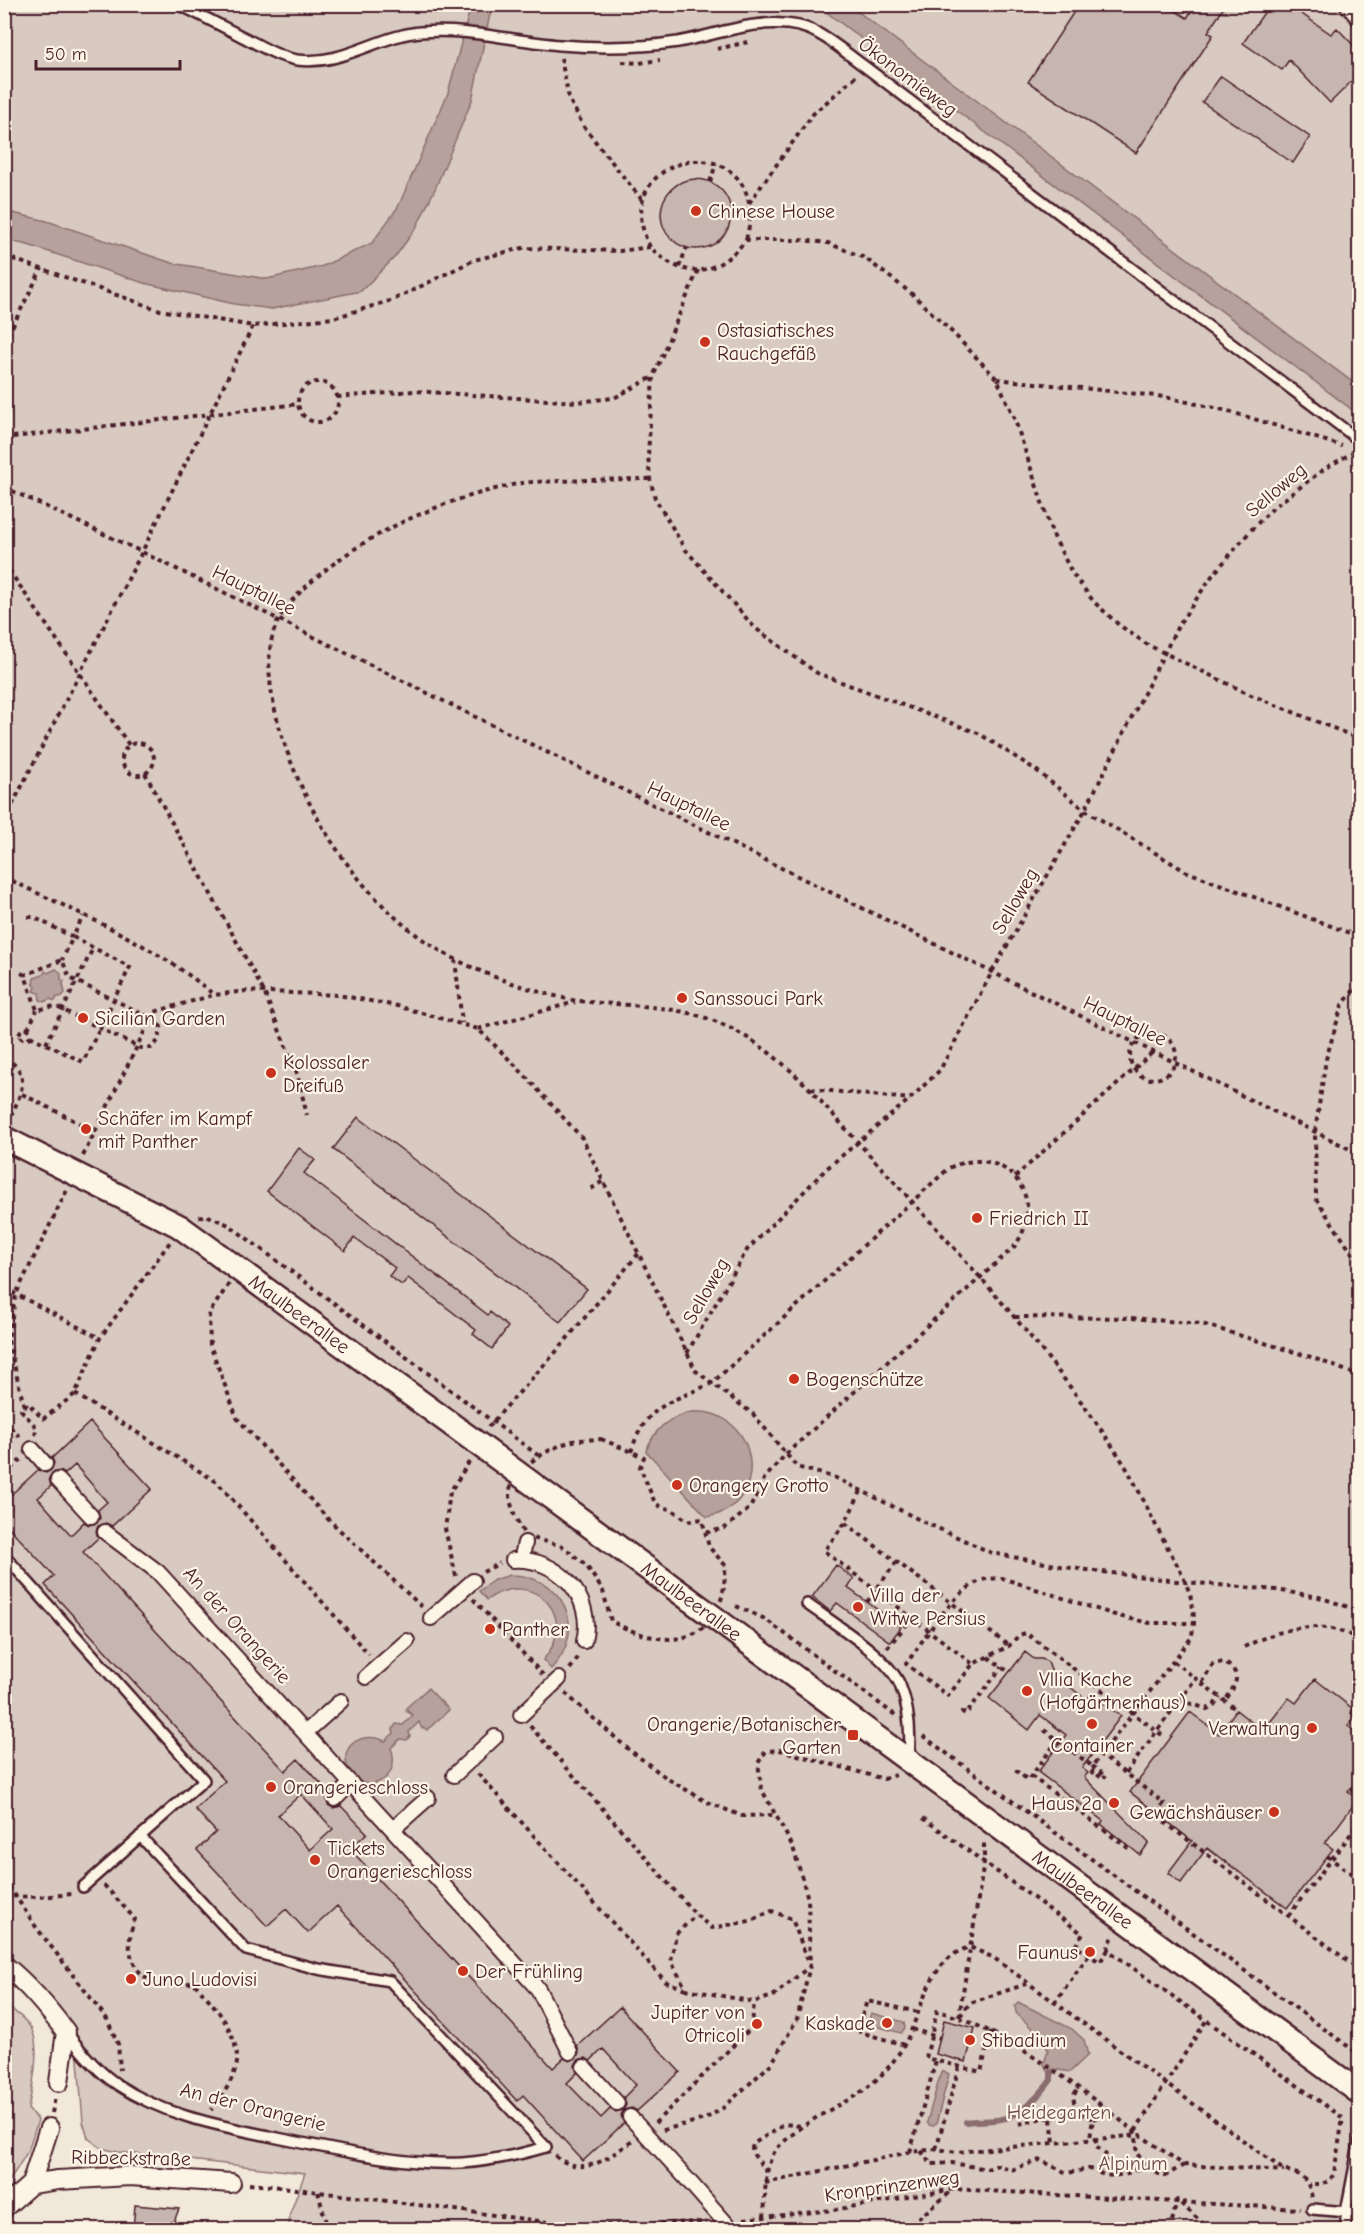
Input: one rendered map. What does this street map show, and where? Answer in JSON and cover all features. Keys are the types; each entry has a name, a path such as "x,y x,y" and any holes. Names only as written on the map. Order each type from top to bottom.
{"street":[{"path":"1347,4 1359,20"},
{"name":"Maulbeerallee","path":"6,1130 75,1173 179,1226 1359,2093"},
{"path":"32,1449 45,1464"},
{"path":"58,1480 91,1516"},
{"name":"An der Orangerie","path":"105,1532 158,1572 538,1989 570,2052"},
{"path":"525,1543 517,1560 556,1557 592,1597 586,1618 590,1633"},
{"path":"431,1618 468,1585"},
{"path":"366,1677 407,1641"},
{"path":"521,1715 556,1682"},
{"path":"305,1733 341,1701"},
{"path":"454,1775 495,1737"},
{"path":"335,1799 351,1783"},
{"path":"393,1829 428,1798"},
{"name":"An der Orangerie","path":"4,1965 25,1981 66,2032"},
{"path":"59,2082 66,2032"},
{"path":"584,2067 617,2103"},
{"path":"630,2117 732,2229"},
{"name":"Ribbeckstraße","path":"49,2128 31,2184 87,2177 130,2176 231,2183"},
{"path":"4,2208 31,2184"}],"lane":[{"name":"Ökonomieweg","path":"178,4 278,55 298,60 324,60 350,54 390,38 419,32 458,31 559,45 638,47 679,42 761,24 800,26 828,40 864,66 1359,441"},
{"path":"4,1555 204,1780 83,1887"},
{"path":"807,1604 875,1653 900,1684 910,1726 909,1762"},
{"path":"140,1836 246,1950 318,1969 390,1981 546,2147"},
{"name":"An der Orangerie","path":"66,2032 94,2065 117,2085 142,2099 198,2120 312,2146 408,2160 471,2162 519,2155 546,2147"},
{"path":"1346,2229 1346,2212 1359,2139"},
{"path":"1312,2210 1359,2212"}],"path":[{"path":"715,50 755,41"},
{"path":"559,45 569,99 584,127 642,201"},
{"path":"562,60 572,60"},
{"path":"612,62 639,63 661,60"},
{"path":"749,203 813,114 855,77 864,66"},
{"path":"846,70 865,84"},
{"path":"686,160 704,160 716,164 732,174 743,187 749,203 750,219 746,240 727,260 718,265 698,270 679,267 663,259 650,247 640,218 642,201 648,186 660,172 672,165 686,160"},
{"path":"710,182 716,164"},
{"path":"746,240 802,240 828,243 865,258 912,294 997,379 1015,420 1052,532 1072,573 1094,602 1119,626 1148,645 1251,695 1359,739"},
{"path":"4,256 160,310 253,327 333,318 393,300 474,260 523,248 620,251 650,247"},
{"path":"679,267 687,247"},
{"path":"4,343 42,268"},
{"path":"698,270 653,377 648,455 650,479 655,498 685,549 755,628 817,673 978,733 1036,771 1085,810 1185,871 1359,937"},
{"path":"4,821 142,552 253,327"},
{"path":"337,397 414,390 577,402 614,398 653,377"},
{"path":"997,379 1165,397 1228,411 1343,446"},
{"path":"311,383 324,383 335,391 338,403 333,415 322,421 315,421 304,416 298,404 302,391 311,383"},
{"path":"4,438 298,404"},
{"path":"1334,439 1359,459"},
{"name":"Selloweg","path":"686,1354 747,1250 826,1169 910,1099 940,1070 992,972 1085,810 1164,653 1194,600 1252,529 1298,487 1359,450"},
{"path":"650,479 525,482 460,498 413,517 354,550 325,570 299,593 279,619 273,637 270,676 283,743 297,777 332,842 355,874 413,933 455,959 509,983 577,1001 634,1004 706,1018 743,1035 778,1058 810,1089 1015,1317 1125,1466 1191,1595 1196,1623 1191,1638 1092,1766"},
{"name":"Hauptallee","path":"4,487 279,619 1359,1154"},
{"path":"4,563 129,745"},
{"path":"144,744 152,750 154,761 145,773 140,775 129,773 122,764 122,753 129,745 144,744"},
{"path":"145,773 264,992 297,1074 307,1115"},
{"path":"4,802 10,809"},
{"path":"4,877 145,947 188,972 214,995"},
{"path":"4,890 11,898"},
{"path":"28,917 73,937 130,967 83,1062 30,1036 28,1029 37,1010 23,974 62,960 73,937 83,916"},
{"path":"46,1044 93,948"},
{"path":"455,959 462,1023"},
{"path":"37,1010 55,1006 137,1047 151,1048 159,1040 160,1027 152,1017 70,978 62,960"},
{"path":"1359,983 1342,1005 1326,1059 1314,1132 1316,1199 1359,1265"},
{"path":"24,1406 8,1340 16,1294 154,1012 214,995 246,991 338,996 397,1006 478,1029 517,1067 582,1138 696,1371 753,1414 797,1467 836,1478 992,1553 1071,1568 1319,1597 1359,1611"},
{"path":"478,1029 577,1001"},
{"path":"28,1029 21,1030 20,1035 26,1040 30,1036"},
{"path":"1149,1033 1164,1035 1175,1046 1176,1063 1161,1078 1146,1078 1134,1069 1130,1054 1134,1042 1142,1035 1149,1033"},
{"path":"1015,1178 1153,1052"},
{"path":"4,1058 13,1062 20,1071 22,1082 22,1094 6,1130"},
{"path":"810,1089 910,1099"},
{"path":"22,1094 95,1131"},
{"path":"631,1452 637,1432 646,1419 673,1400 712,1383 949,1168 970,1161 994,1163 1015,1178 1027,1198 1028,1210 1024,1231 1014,1247 786,1454 764,1479 750,1508 725,1528 705,1533"},
{"path":"591,1189 603,1181"},
{"path":"206,1215 229,1225 539,1456"},
{"path":"37,1428 21,1410 28,1403 43,1419 75,1394 100,1338 149,1273 179,1226"},
{"path":"493,1421 548,1361 639,1253"},
{"path":"242,1271 222,1291 209,1313 210,1345 237,1418 328,1519 420,1604 431,1618"},
{"path":"4,1288 100,1338"},
{"path":"1015,1317 1131,1318 1202,1324 1311,1357 1359,1376"},
{"path":"75,1394 217,1482 379,1666"},
{"path":"4,1421 32,1449 4,1474"},
{"path":"481,1446 450,1492 445,1529 455,1574 468,1585 565,1693 627,1748 677,1785 707,1802 742,1816 776,1815"},
{"path":"861,1491 845,1523 824,1551 973,1664"},
{"path":"845,1523 1009,1646"},
{"path":"468,1585 491,1567 517,1560"},
{"path":"867,1602 897,1562"},
{"path":"1162,1735 1026,1633 1019,1635 1009,1646 973,1664 948,1696 906,1664 952,1603 969,1587 983,1580 1002,1578 1118,1616 1150,1623 1196,1623"},
{"path":"732,1605 765,1619 838,1671 1359,2055"},
{"path":"883,1646 888,1649 912,1618"},
{"path":"1244,1647 1274,1633 1299,1628 1327,1628 1359,1640"},
{"path":"556,1682 577,1660 590,1633"},
{"path":"988,1657 1009,1672"},
{"path":"1173,1661 1234,1708"},
{"path":"1202,1683 1213,1664 1222,1662 1233,1667 1236,1672 1235,1686 1225,1701"},
{"path":"961,1713 966,1714 1002,1667"},
{"path":"1126,1773 1196,1678"},
{"path":"1180,1700 1207,1709 1214,1705 1220,1697"},
{"path":"521,1715 696,1915 712,1928 750,1921 772,1911 792,1919 810,1966"},
{"path":"1044,1730 1105,1776 1103,1779 1093,1771 1090,1774"},
{"path":"1015,1770 1028,1780 1058,1740"},
{"path":"645,2134 705,2119 723,2108 772,2062 798,2019 810,1966 808,1899 793,1847 762,1790 758,1763 766,1751 792,1752 884,1779 897,1775 909,1762"},
{"path":"1101,1755 1164,1803 1155,1815 1359,1970"},
{"path":"467,1762 666,1982 686,1989 754,2002 773,1996 810,1966"},
{"path":"1031,1776 1132,1851"},
{"path":"959,2017 984,1862 981,1816"},
{"path":"923,1818 1083,1934 1075,1946 1100,1962 1108,1950 1343,2118 1332,2179 1327,2183 1310,2184"},
{"path":"1288,1916 1329,1857 1359,1822"},
{"path":"1329,1857 1359,1880"},
{"path":"95,1876 135,1919 129,1935 129,1951 135,1966 146,1978 161,1985 177,1987 193,1982 214,2006 230,2032 238,2058 230,2080 218,2102 198,2120"},
{"path":"4,1879 82,1983 113,2029 120,2055 117,2085"},
{"path":"4,1896 61,1896 75,1893 83,1887"},
{"path":"686,1989 670,1961 676,1934 696,1915"},
{"path":"1135,2133 1019,2147 957,2152 936,2149 910,2152 765,2183 775,2150 822,2112 855,2096 885,2072 904,2045 930,1983 940,1967 959,1950 970,1947 994,1958 1285,2171"},
{"path":"1054,2003 1089,1955"},
{"path":"959,2017 970,2002 1029,1983"},
{"path":"904,2045 860,2032 858,2028 864,2005 867,2001 918,2012"},
{"path":"546,2147 565,2163 581,2168 594,2166 645,2134 752,2027 754,2002"},
{"path":"991,2031 981,2072 926,2058 937,2011 959,2017 991,2031 1042,2064 1110,2112 1135,2133 1184,2164 1295,2172 1310,2184 1312,2210"},
{"path":"1184,2164 1165,2176 1145,2164 1135,2151 1138,2147 1135,2133 1206,2021"},
{"path":"912,2029 940,2038"},
{"path":"910,2152 936,2061"},
{"path":"936,2149 960,2067"},
{"name":"Ribbeckstraße","path":"49,2128 59,2082"},
{"path":"1076,2112 1073,2096 1077,2089"},
{"path":"1020,2124 1076,2112 1093,2120"},
{"path":"1093,2120 1110,2112"},
{"path":"1051,2119 1053,2142"},
{"path":"1093,2120 1093,2138 1096,2146 1105,2153 1108,2160 1096,2171"},
{"path":"767,2172 754,2155 753,2144 785,2124 804,2126"},
{"path":"921,2151 931,2164 952,2163 987,2169 998,2165 1011,2170 1040,2160 1067,2173 1089,2169 1100,2174 1115,2176 1145,2164"},
{"path":"231,2183 577,2226 695,2223"},
{"name":"Kronprinzenweg","path":"765,2183 764,2217 833,2210 954,2189 1177,2200 1312,2210"},
{"path":"904,2229 954,2189"},
{"path":"318,2192 327,2229"},
{"path":"1170,2229 1177,2200 1210,2229"},
{"path":"577,2226 585,2229"}],"green space":[{"name":"Sanssouci Park","path":"4,5 1359,5 1359,2229 288,2229 291,2211 305,2173 118,2152 101,2148 88,2138 83,2122 76,2036 4,1957"},
{"path":"4,2004 26,2022 35,2038 35,2069 28,2109 38,2120 28,2151 8,2183 4,2181"}],"shaded area":[{"path":"471,5 492,5 472,100 416,228 395,257 361,291 272,309 234,304 144,283 28,245 5,240 4,211 47,221 172,263 267,279 323,266 372,243 398,207 448,93"},
{"path":"817,5 849,5 1359,387 1359,415"},
{"path":"56,969 61,973 61,979 64,981 65,993 57,997 55,1001 50,999 44,1002 40,1000 39,993 34,991 36,987 33,984 34,978 43,975 45,971 48,973"},
{"path":"691,1412 714,1415 732,1425 744,1440 750,1458 749,1478 742,1495 728,1509 707,1517 646,1451 663,1425"},
{"path":"510,1575 529,1577 545,1584 557,1594 565,1607 569,1622 568,1638 562,1654 551,1669 543,1660 553,1644 557,1628 554,1614 546,1602 535,1593 520,1589 504,1591 487,1600 479,1591 494,1580"},
{"path":"428,1688 449,1710 427,1730 422,1729 419,1722 409,1732 410,1736 407,1740 400,1739 391,1748 393,1760 391,1770 386,1777 370,1784 354,1777 348,1768 346,1759 350,1746 356,1741 370,1737 385,1741 394,1733 393,1729 396,1724 403,1725 413,1715 406,1711 408,1710 406,1708"},
{"path":"1018,2002 1072,2029 1084,2040 1088,2055 1070,2072 1053,2069 1051,2072 1047,2071 1044,2064 1048,2050 1040,2036 1016,2013 1015,2006"},
{"name":"Kaskade","path":"871,2013 904,2022 905,2028 901,2033 868,2024"},
{"path":"941,2072 949,2074 936,2124 933,2126 927,2122"}],"building":[{"path":"1079,4 1165,4 1187,18 1196,4 1226,4 1208,32 1213,35 1136,153 1028,82"},
{"path":"1270,4 1287,4 1331,34 1337,28 1359,51 1359,74 1330,103 1289,60 1282,70 1243,43"},
{"path":"1221,76 1310,137 1293,163 1202,102"},
{"name":"Chinese House","path":"696,179 715,185 725,195 731,214 725,233 715,243 696,249 677,243 667,233 661,214 667,195 677,185"},
{"path":"358,1117 587,1289 560,1322 333,1149"},
{"path":"299,1148 315,1160 304,1173 488,1315 490,1312 508,1327 492,1349 473,1334 476,1330 408,1278 402,1285 389,1276 395,1268 354,1238 345,1251 267,1191"},
{"name":"Orangerieschloss","path":"90,1422 152,1489 112,1526 106,1523 98,1526 96,1531 98,1538 83,1552 285,1771 298,1759 329,1792 326,1797 328,1805 333,1808 341,1806 367,1833 350,1849 553,2068 564,2058 570,2061 577,2057 579,2052 577,2046 620,2007 680,2072 637,2111 632,2108 624,2110 621,2115 624,2123 583,2161 523,2095 517,2101 337,1906 308,1933 286,1909 267,1926 197,1850 216,1832 195,1809 225,1781 45,1585 54,1576 4,1522 4,1501 38,1470 46,1473 51,1470 54,1463 52,1458","holes":["75,1465 107,1502 98,1510 100,1518 97,1523 89,1525 84,1522 71,1535 38,1498 51,1486 49,1478 52,1473 60,1471 65,1474","301,1794 333,1829 310,1850 278,1815","603,2049 636,2085 624,2097 626,2105 623,2110 615,2112 610,2109 601,2118 567,2083 577,2073 575,2065 578,2060 586,2058 590,2061"]},
{"name":"Villa der Witwe Persius","path":"836,1565 854,1579 848,1588 901,1627 890,1642 837,1603 830,1611 812,1597"},
{"path":"1025,1652 1034,1659 1048,1662 1052,1673 1087,1700 1090,1695 1121,1716 1082,1768 1088,1773 1084,1777 1149,1843 1140,1855 1101,1824 1103,1821 1038,1772 1066,1735 1040,1715 1029,1730 989,1698"},
{"name":"Gewächshäuser","path":"1315,1679 1353,1709 1351,1713 1356,1716 1348,1726 1359,1734 1359,1777 1348,1792 1358,1799 1325,1843 1333,1849 1287,1908 1207,1848 1181,1883 1168,1873 1192,1841 1130,1792 1190,1712 1219,1734 1236,1710 1263,1731 1289,1698 1296,1703"},
{"name":"Stibadium","path":"944,2020 975,2028 966,2062 936,2054"},
{"path":"135,2205 179,2209 171,2229 133,2229"}],"waterway":[{"path":"966,2122 999,2120 1016,2114 1042,2091 1051,2080 1051,2072"}],"place":[{"name":"Chinese House","path":"696,211"},
{"name":"Ostasiatisches Rauchgefäß","path":"705,342"},
{"name":"Sanssouci Park","path":"682,998"},
{"name":"Sicilian Garden","path":"83,1018"},
{"name":"Kolossaler Dreifuß","path":"271,1073"},
{"name":"Schäfer im Kampf mit Panther","path":"86,1129"},
{"name":"Friedrich II","path":"977,1218"},
{"name":"Bogenschütze","path":"794,1379"},
{"name":"Orangery Grotto","path":"677,1485"},
{"name":"Villa der Witwe Persius","path":"858,1607"},
{"name":"Panther","path":"490,1629"},
{"name":"Vllia Kache (Hofgärtnerhaus)","path":"1027,1691"},
{"name":"Container","path":"1092,1724"},
{"name":"Verwaltung","path":"1312,1728"},
{"name":"Orangerie/Botanischer Garten","path":"853,1735"},
{"name":"Orangerieschloss","path":"271,1787"},
{"name":"Haus 2a","path":"1114,1803"},
{"name":"Gewächshäuser","path":"1274,1812"},
{"name":"Tickets Orangerieschloss","path":"315,1860"},
{"name":"Faunus","path":"1090,1952"},
{"name":"Der Frühling","path":"463,1971"},
{"name":"Juno Ludovisi","path":"131,1979"},
{"name":"Kaskade","path":"887,2023"},
{"name":"Jupiter von Otricoli","path":"757,2024"},
{"name":"Stibadium","path":"970,2040"}],"park label":[{"name":"Heidegarten","path":"1059,2112"},
{"name":"Alpinum","path":"1133,2163"}]}
